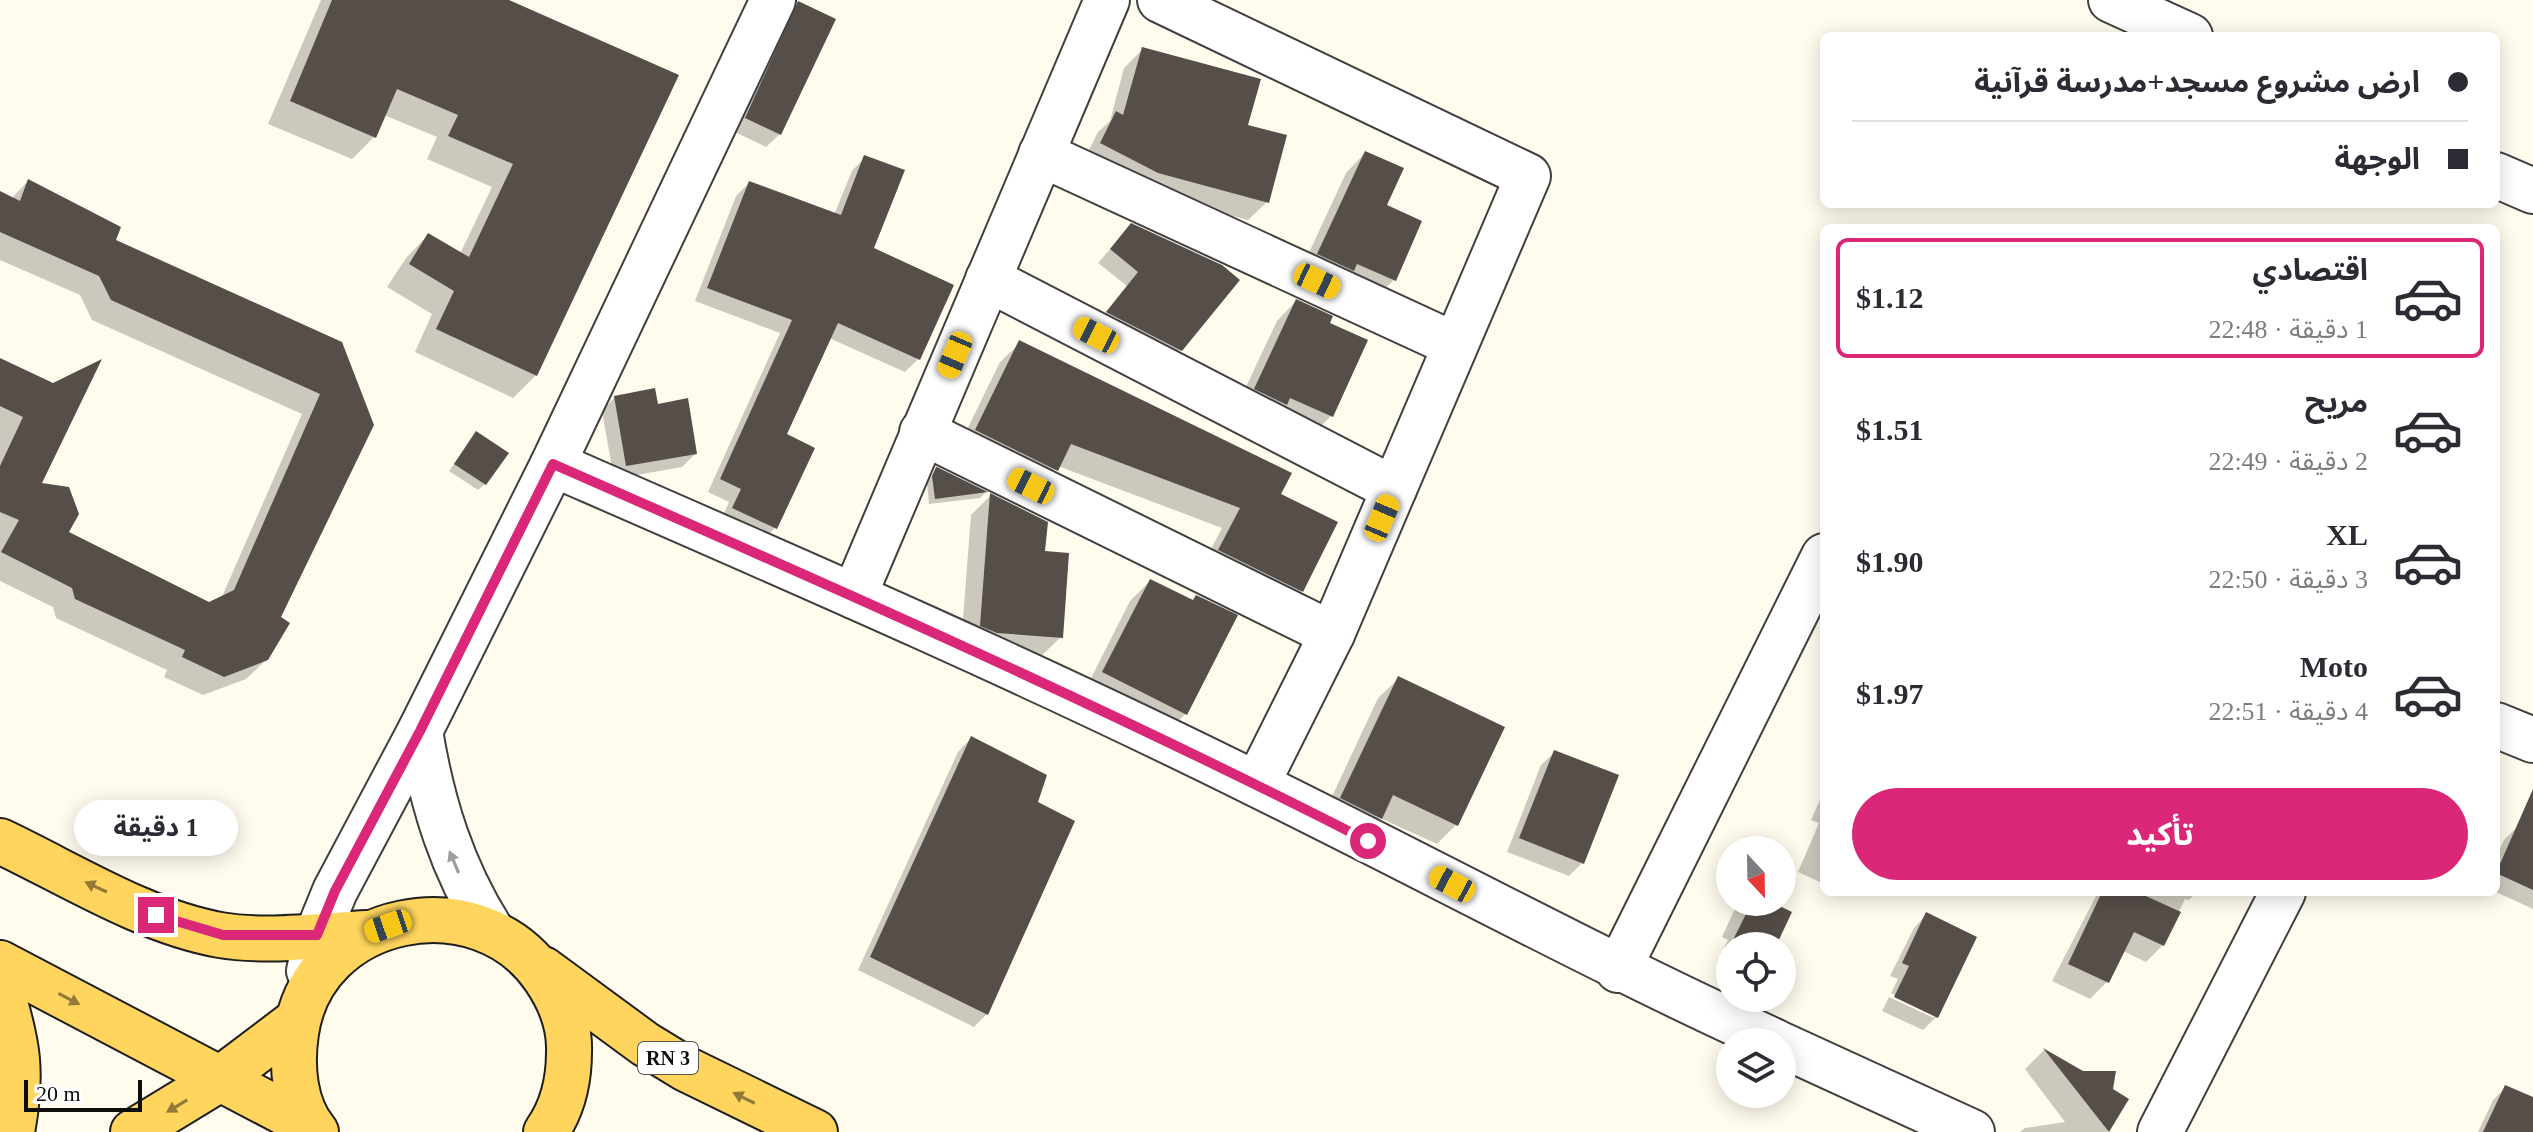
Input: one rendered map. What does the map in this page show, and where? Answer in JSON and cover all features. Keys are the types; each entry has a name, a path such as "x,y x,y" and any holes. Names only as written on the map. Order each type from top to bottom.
{"main road":[{"path":"0,841 156,915 196,929 249,937 368,933 408,920 450,919 491,930 514,944 535,963 558,997 570,1037 569,1079 555,1119 546,1132"},
{"path":"314,1129 298,1093 293,1056 300,1014 325,969 340,952 368,933"},
{"path":"0,963 314,1129"},
{"name":"RN 3","path":"535,963 645,1044 686,1069 815,1132"},
{"path":"0,986 16,1037 20,1074 12,1132"},
{"path":"133,1132 220,1079 300,1014"}],"street":[{"path":"300,1014 317,935 335,891 420,731 553,464 773,0"},
{"path":"854,596 1107,0"},
{"path":"1160,0 1528,176 1332,634 1257,784"},
{"path":"2111,0 2181,32"},
{"path":"1041,154 1455,345"},
{"path":"2500,177 2533,191"},
{"path":"988,279 1394,489"},
{"path":"922,432 1332,634"},
{"path":"553,464 854,596 1257,784 1618,970 1745,1028"},
{"path":"1618,970 1820,564"},
{"path":"2500,727 2533,740"},
{"path":"420,731 441,830 471,899 491,930"},
{"path":"2160,1132 2281,896"},
{"path":"1796,1051 1972,1132"}],"building":[{"path":"332,0 509,0 679,75 537,376 436,329 454,291 409,264 428,233 469,257 513,164 448,136 458,115 397,89 376,138 290,101"},
{"path":"798,1 836,19 781,135 745,118"},
{"path":"1142,47 1261,79 1248,125 1287,135 1269,203 1158,173 1100,143 1116,111 1123,115"},
{"path":"1365,151 1404,168 1387,205 1422,221 1396,281 1357,264 1354,271 1317,254"},
{"path":"864,155 905,170 874,248 954,285 920,360 838,323 787,434 815,448 777,529 732,508 741,489 720,479 792,320 707,288 749,181 841,215"},
{"path":"28,179 121,227 116,240 342,342 374,425 281,617 290,623 268,660 224,677 182,657 185,650 75,599 72,588 1,552 19,520 0,512 0,466 23,417 0,406 0,358 53,383 102,359 42,483 69,487 79,514 69,532 209,602 234,590 320,394 111,300 99,276 0,232 0,191 20,201"},
{"path":"1131,223 1222,265 1240,280 1182,351 1106,312 1138,272 1110,249"},
{"path":"1296,299 1333,316 1330,323 1368,340 1333,417 1290,398 1287,405 1254,389"},
{"path":"1019,340 1292,473 1281,494 1338,522 1303,592 1218,550 1240,508 1071,444 1058,471 975,430"},
{"path":"655,388 658,404 688,398 697,454 626,466 614,396"},
{"path":"476,431 509,453 486,485 454,464"},
{"path":"936,467 988,492 935,499 932,476"},
{"path":"990,493 1048,522 1045,551 1069,553 1063,638 997,633 980,626"},
{"path":"1150,579 1193,600 1196,595 1238,615 1187,715 1102,672"},
{"path":"1398,676 1505,727 1458,826 1393,795 1382,819 1340,798"},
{"path":"971,736 1047,775 1038,802 1075,821 988,1015 870,957"},
{"path":"1554,750 1619,775 1584,864 1519,838"},
{"path":"2533,789 2533,890 2500,875 2500,864"},
{"path":"2100,896 2146,896 2181,912 2164,946 2134,932 2109,983 2068,964"},
{"path":"1926,912 1977,937 1938,1018 1894,997 1909,966 1902,963"},
{"path":"1745,916 1790,916 1783,932 1737,932"},
{"path":"2043,1048 2083,1071 2116,1071 2113,1089 2129,1099 2109,1132"},
{"path":"2505,1085 2533,1097 2533,1132 2483,1132"}],"route":[{"path":"156,915 223,935 317,935 335,891 420,731 553,464 854,596 1257,784 1368,841"}]}
